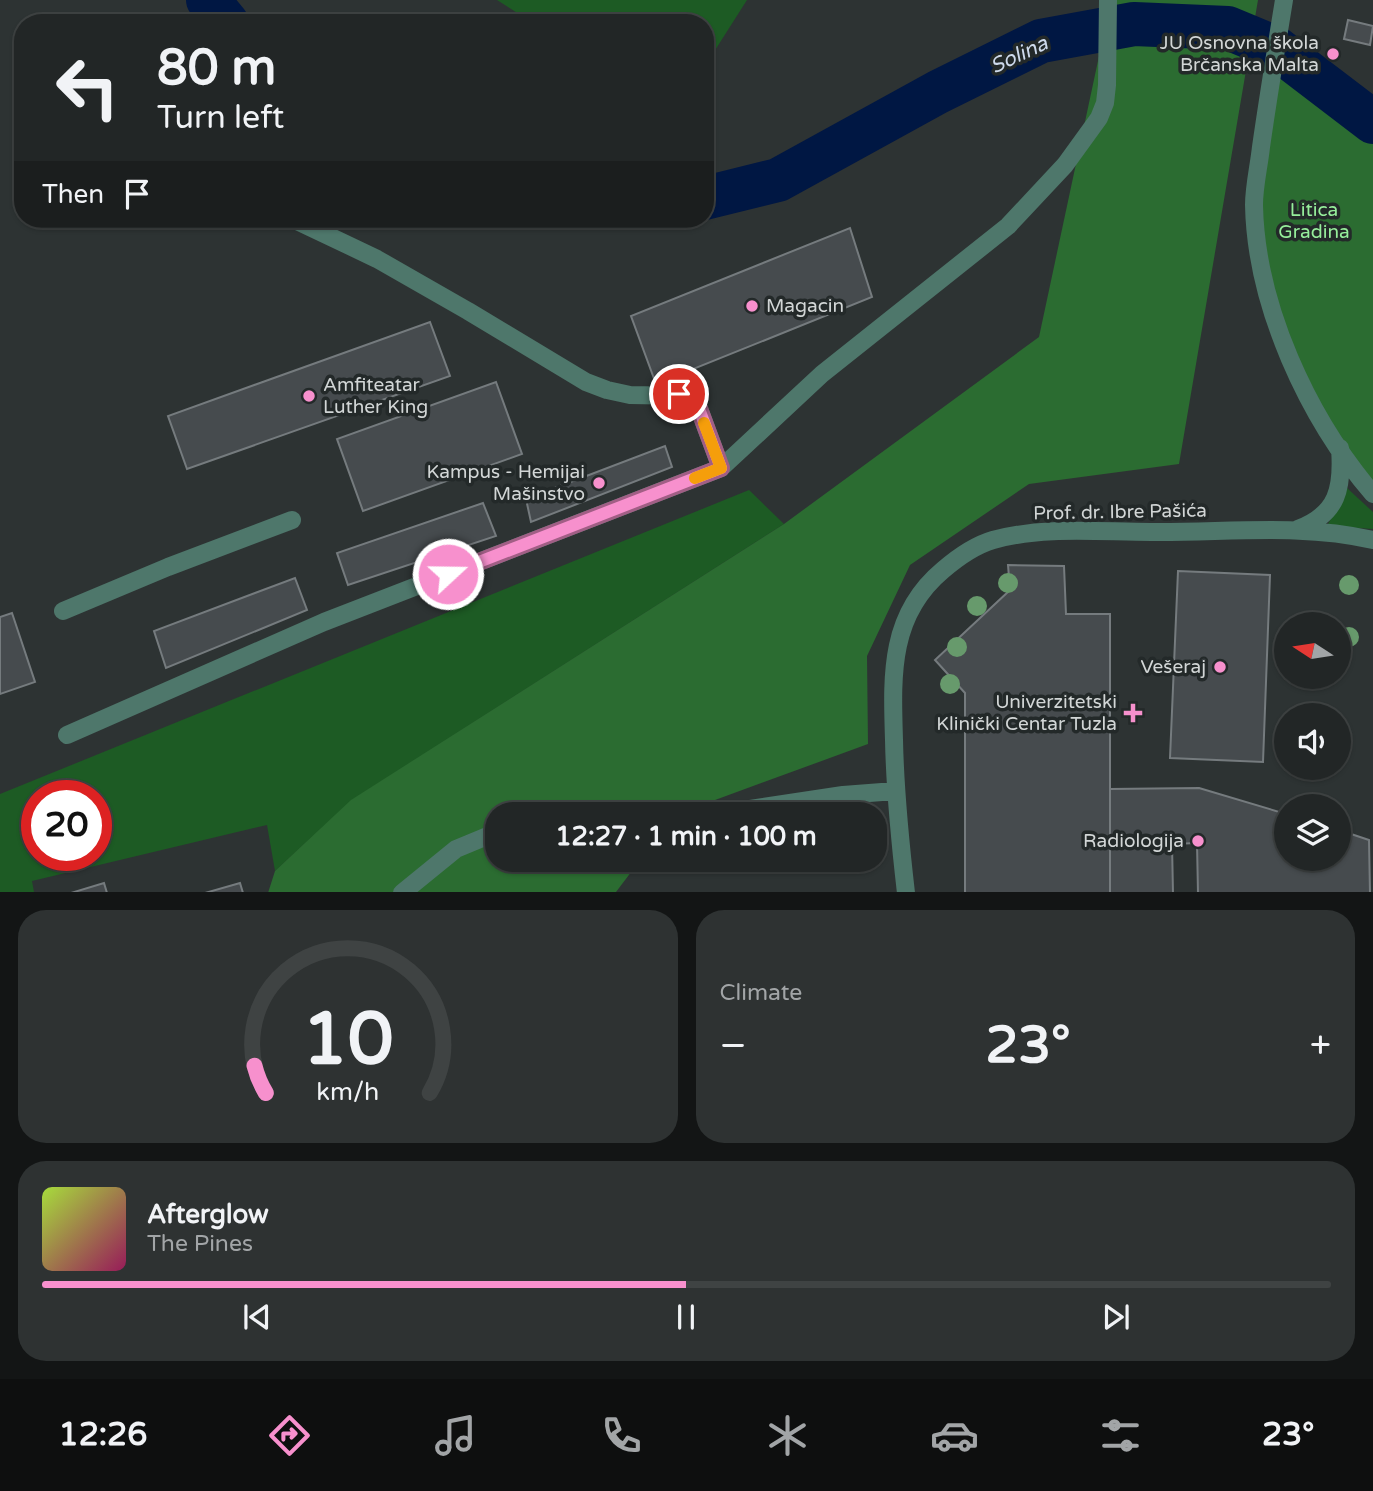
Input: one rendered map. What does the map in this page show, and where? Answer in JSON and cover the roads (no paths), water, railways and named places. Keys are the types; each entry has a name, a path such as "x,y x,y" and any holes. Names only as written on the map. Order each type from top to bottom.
{"street":[{"path":"66,735 324,622 721,468 822,374 1008,226 1065,165 1099,118 1105,103 1108,0"},
{"path":"1284,0 1254,202 1261,267 1299,381 1340,449 1373,494"},
{"path":"312,228 377,259 586,382 630,395 688,396 698,406 721,468"},
{"path":"1293,531 1323,517 1335,499 1342,472 1340,449"},
{"path":"63,611 168,567 292,520"},
{"name":"Prof. dr. Ibre Pašića","path":"906,892 895,790 892,688 897,644 907,615 920,593 953,562 989,541 1038,533 1293,531 1373,540"},
{"path":"797,802 895,790"},
{"path":"402,892 456,849 485,837"}],"waterway":[{"name":"Solina","path":"208,0 220,14"},
{"name":"Solina","path":"714,196 778,180 938,92 1041,41 1134,24 1228,28 1276,48 1373,122"}],"place":[{"name":"JU Osnovna škola Brčanska Malta","path":"1333,54"},
{"name":"Magacin","path":"752,306"},
{"name":"Amfiteatar Luther King","path":"309,396"},
{"name":"Kampus - Hemijai Mašinstvo","path":"599,483"},
{"name":"Vešeraj","path":"1220,667"},
{"name":"Univerzitetski Klinički Centar Tuzla","path":"1133,713"},
{"name":"Radiologija","path":"1198,841"}],"park label":[{"name":"Litica Gradina","path":"1314,221"}]}
